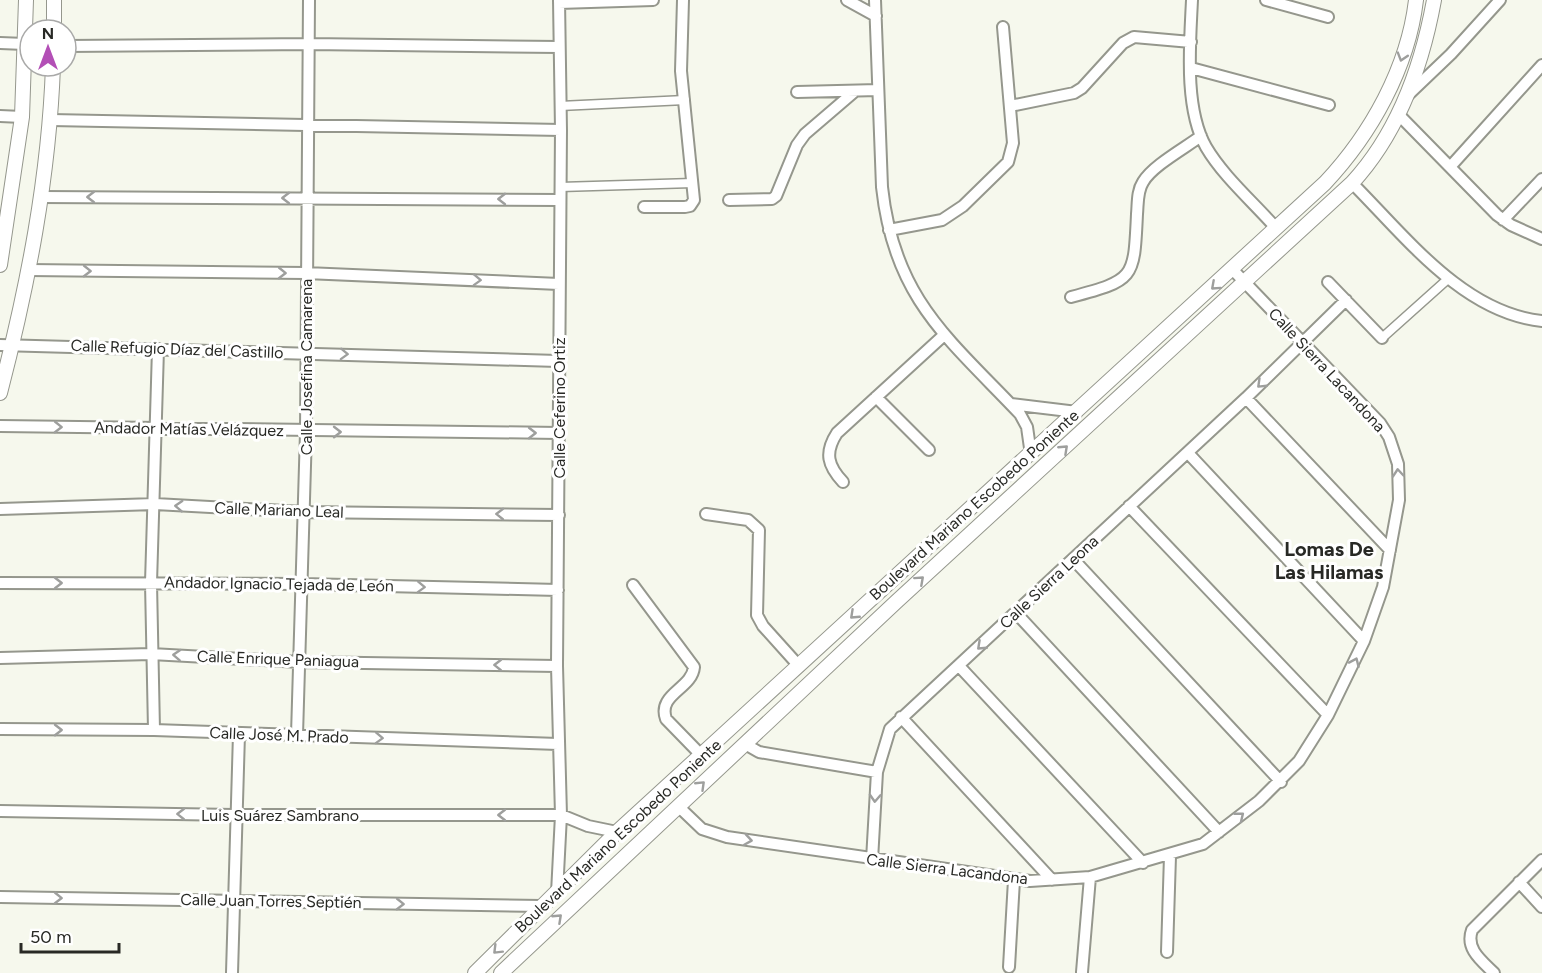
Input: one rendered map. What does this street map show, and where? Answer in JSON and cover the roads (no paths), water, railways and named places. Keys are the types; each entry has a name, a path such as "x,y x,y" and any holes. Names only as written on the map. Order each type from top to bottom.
{"street":[{"path":"26,0 26,18"},
{"path":"54,0 54,18"},
{"name":"Calle Josefina Camarena","path":"297,735 306,432 309,0"},
{"path":"559,2 654,0"},
{"path":"644,207 685,207 690,206 694,200 681,71 683,0"},
{"path":"847,0 876,16"},
{"path":"875,0 882,187 890,230 913,291 944,336 1010,404 1027,427 1030,454"},
{"path":"1192,0 1193,110 1201,136 1214,158 1276,228"},
{"path":"1266,0 1328,17"},
{"name":"Boulevard Mariano Escobedo Poniente","path":"475,973 617,832 1233,270 1340,167 1368,128 1399,65 1416,0"},
{"name":"Boulevard Mariano Escobedo Poniente","path":"501,973 896,602 1352,183 1378,150 1407,96 1424,44 1434,0"},
{"path":"1407,96 1500,0"},
{"name":"Calle Ceferino Ortiz","path":"556,893 561,815 557,666 561,130 559,2"},
{"path":"890,230 942,220 963,206 1008,162 1013,143 1003,27"},
{"path":"1010,106 1074,93 1123,43 1134,37 1191,42"},
{"path":"0,43 18,44"},
{"path":"78,46 309,44 559,47"},
{"path":"1450,167 1542,65"},
{"path":"1191,68 1329,105"},
{"path":"0,265 6,194 21,117 23,78"},
{"path":"0,393 6,345 29,270 42,197 51,120 53,78"},
{"path":"797,92 879,90"},
{"path":"729,200 772,199 776,196 797,145 805,134 854,92"},
{"path":"560,106 685,100"},
{"path":"1398,114 1503,220 1542,239"},
{"path":"0,116 21,117"},
{"path":"51,120 561,130"},
{"path":"1071,297 1117,284 1125,278 1135,258 1138,201 1142,182 1201,136"},
{"path":"1503,220 1542,179"},
{"path":"560,186 693,183"},
{"path":"1352,183 1449,278 1487,305 1542,321"},
{"path":"42,197 560,200"},
{"path":"29,270 306,273 559,284"},
{"name":"Calle Sierra Lacandona","path":"679,807 691,821 713,834 1014,880 1052,880 1090,877 1170,856 1203,844 1281,782 1299,761 1328,715 1364,641 1383,587 1400,479 1391,444 1380,423 1233,270"},
{"path":"1328,282 1382,338 1449,278"},
{"name":"Calle Sierra Leona","path":"872,860 877,772 886,735 901,717 1188,453 1346,300"},
{"path":"843,482 829,465 831,442 876,397 944,336"},
{"name":"Calle Refugio Díaz del Castillo","path":"6,345 558,361"},
{"path":"154,730 151,583 158,349"},
{"path":"876,397 929,450"},
{"path":"1246,398 1390,550"},
{"path":"1010,404 1077,412"},
{"name":"Andador Matías Velázquez","path":"0,426 306,432 559,433"},
{"path":"1188,453 1364,641"},
{"name":"Calle Mariano Leal","path":"0,508 155,504 304,512 559,515"},
{"path":"1129,506 1328,715"},
{"path":"706,514 748,520 759,530 757,615 763,626 799,666"},
{"path":"1073,559 1281,782"},
{"name":"Andador Ignacio Tejada de León","path":"0,583 302,584 558,590"},
{"path":"633,585 694,666 690,678 668,700 664,712 666,719 702,756"},
{"path":"882,589 896,602"},
{"path":"1016,613 1219,832"},
{"name":"Calle Enrique Paniagua","path":"0,657 151,654 300,662 557,666"},
{"path":"959,666 1143,863"},
{"path":"901,717 1052,880"},
{"name":"Calle José M. Prado","path":"0,729 154,730 558,744"},
{"path":"232,973 235,901 234,815 239,734"},
{"path":"745,744 759,752 877,772"},
{"name":"Luis Suárez Sambrano","path":"0,811 234,815 561,815"},
{"path":"561,815 588,826 617,832"},
{"path":"1167,952 1170,856"},
{"path":"1494,973 1473,951 1469,938 1472,930 1542,860"},
{"path":"1082,972 1090,877"},
{"path":"1009,967 1014,880"},
{"path":"1518,882 1542,907"},
{"name":"Calle Juan Torres Septién","path":"0,897 541,906"}],"district":[{"name":"Lomas De Las Hilamas","path":"1329,560"}]}
